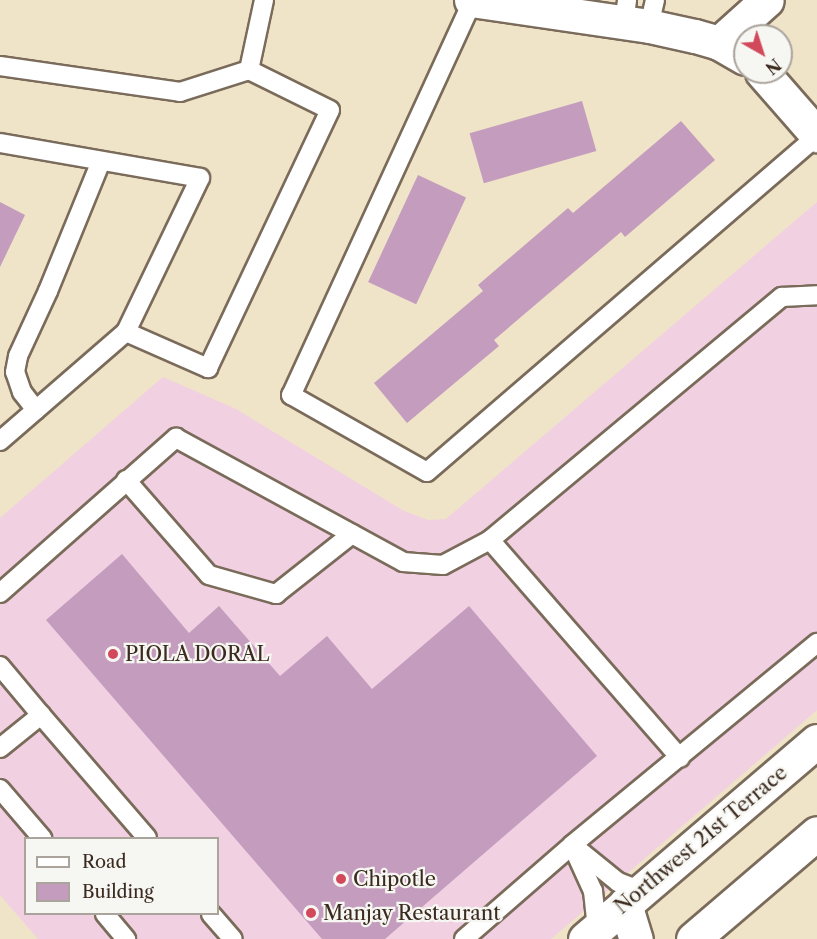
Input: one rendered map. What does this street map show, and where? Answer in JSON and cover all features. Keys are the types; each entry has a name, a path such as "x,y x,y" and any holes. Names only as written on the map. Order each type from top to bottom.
{"street":[{"path":"472,0 639,12 732,51 767,0"},
{"path":"772,84 817,135"},
{"name":"Northwest 21st Terrace","path":"591,934 817,741"},
{"path":"693,939 817,833"},
{"path":"633,898 636,939"}],"lane":[{"path":"249,70 264,0"},
{"path":"472,0 291,395 427,472 817,135"},
{"path":"0,66 180,92 249,70 330,110 208,369 126,332"},
{"path":"0,143 200,178 126,332 0,441"},
{"path":"36,410 22,392 15,372 18,356 48,291 102,161"},
{"path":"0,593 176,438 403,562 443,565 490,540 782,297 817,295"},
{"path":"126,480 208,575 276,594 352,534"},
{"path":"490,540 680,758"},
{"path":"464,939 572,845 817,643"},
{"path":"0,666 146,837"},
{"path":"0,748 41,715"},
{"path":"0,789 41,837"},
{"path":"572,845 618,882 633,898"},
{"path":"572,845 593,891 591,934"},
{"path":"106,915 126,939"},
{"path":"212,915 233,939"}],"shaded area":[{"path":"817,202 817,710 551,939 38,939 0,895 0,518 163,377 236,409 404,511 428,520 446,519"}],"building":[{"path":"582,101 596,151 484,183 470,133"},
{"path":"681,121 715,160 625,237 621,232 494,340 499,346 407,423 374,383 483,291 478,285 568,208 573,213"},
{"path":"418,175 466,197 416,304 368,282"},
{"path":"0,202 25,215 0,267"},
{"path":"122,554 189,633 219,606 280,676 327,636 372,689 469,606 597,756 385,939 322,939 46,620"}],"place":[{"name":"PIOLA DORAL","path":"113,654"},
{"name":"Chipotle","path":"341,879"},
{"name":"Manjay Restaurant","path":"311,913"}]}
